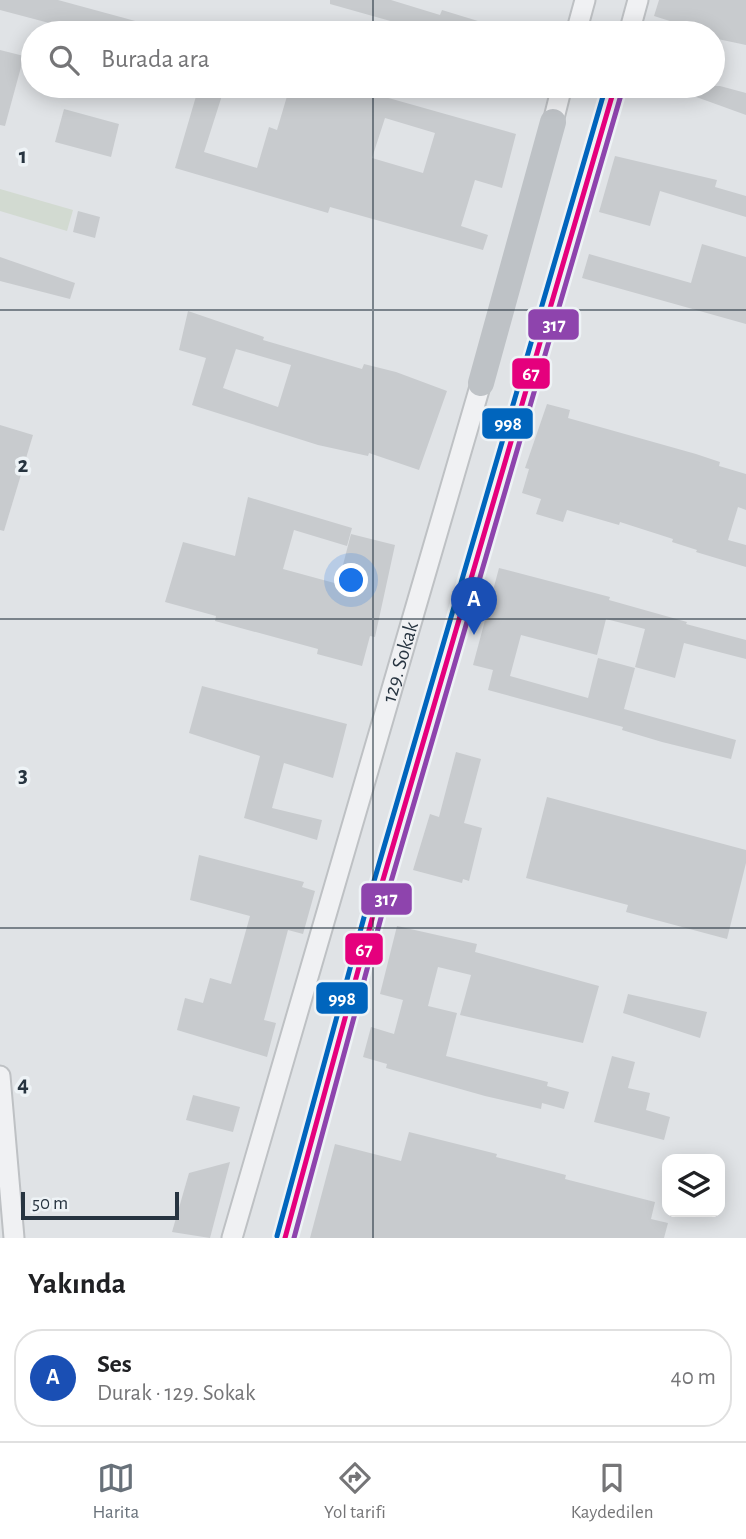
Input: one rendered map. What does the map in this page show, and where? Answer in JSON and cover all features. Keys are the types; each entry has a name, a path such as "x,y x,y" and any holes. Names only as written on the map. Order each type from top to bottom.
{"street":[{"path":"579,21 585,0"},
{"path":"632,21 638,0"},
{"name":"129. Sokak","path":"232,1238 481,383 559,98"},
{"path":"285,1238 384,877 611,98"},
{"path":"0,1076 14,1238"}],"shaded area":[{"path":"0,189 73,210 67,231 0,211"}],"building":[{"path":"0,0 58,0 135,21 42,21 0,10"},
{"path":"330,0 391,0 440,15 442,10 478,21 390,21 330,4"},
{"path":"659,0 746,0 746,45 725,41 725,21 670,21 654,16"},
{"path":"0,50 21,55 21,67 5,126 0,125"},
{"path":"725,87 746,93 746,115 699,98 725,98"},
{"path":"195,98 221,98 204,152 257,168 269,127 277,130 286,98 388,98 516,134 502,188 475,180 461,226 488,235 483,250 330,207 328,213 175,168","holes":["385,118 435,133 423,173 372,158"]},
{"path":"64,109 119,124 111,157 55,142"},
{"path":"615,156 717,180 715,187 746,196 746,217 660,191 650,226 599,212"},
{"path":"78,211 100,217 95,238 73,232"},
{"path":"702,244 746,257 746,324 582,278 589,254 691,283"},
{"path":"0,257 75,283 70,299 0,281"},
{"path":"188,311 264,337 263,340 362,369 364,364 396,372 447,391 419,470 369,453 368,456 318,445 192,405 206,358 179,350","holes":["236,349 291,365 278,407 223,388"]},
{"path":"547,404 570,410 568,418 696,454 720,462 719,466 746,474 746,510 738,507 728,540 746,545 746,567 696,552 697,550 672,542 673,539 620,522 619,525 567,510 563,522 536,514 541,499 522,493 529,469 525,468"},
{"path":"0,425 33,435 4,531 0,530"},
{"path":"248,497 352,528 347,546 294,530 283,569 338,584 351,534 395,545 375,637 370,636 362,666 317,654 318,649 215,621 216,616 165,602 183,542 235,556"},
{"path":"499,568 610,597 609,600 746,640 746,659 684,643 675,678 635,667 645,629 606,619 597,655 521,635 510,676 588,698 598,658 635,668 624,709 736,740 731,759 662,742 622,730 623,727 488,690 493,670 473,665"},
{"path":"202,686 347,724 333,778 284,763 272,808 322,820 317,840 244,818 260,756 189,733"},
{"path":"456,752 481,759 464,823 482,828 469,881 463,879 462,883 413,870 430,814 439,817"},
{"path":"547,797 746,850 746,863 727,939 626,912 628,905 526,878"},
{"path":"199,855 304,882 302,887 315,891 303,934 288,930 264,1020 276,1023 267,1057 177,1030 185,998 203,1003 210,978 231,984 250,916 190,900"},
{"path":"397,926 477,944 475,952 599,986 583,1043 460,1015 471,975 438,967 428,1006 457,1013 446,1056 548,1082 547,1086 569,1092 564,1109 542,1103 541,1109 485,1096 386,1068 387,1064 363,1057 371,1027 394,1034 403,1000 380,994"},
{"path":"628,994 707,1012 700,1038 623,1013"},
{"path":"612,1056 635,1062 628,1088 650,1093 646,1110 670,1117 664,1140 594,1122"},
{"path":"193,1095 240,1107 233,1132 186,1120"},
{"path":"409,1132 497,1154 496,1157 566,1175 565,1179 655,1202 651,1219 668,1223 664,1238 310,1238 335,1144 401,1161"},
{"path":"230,1162 210,1238 172,1232 189,1173"}],"transit line":[{"name":"998","path":"277,1236 372,888 602,98"},
{"name":"67","path":"285,1238 380,890 611,98"},
{"name":"317","path":"294,1238 388,892 620,98"}],"place":[{"name":"Ses","path":"474,635"}]}
